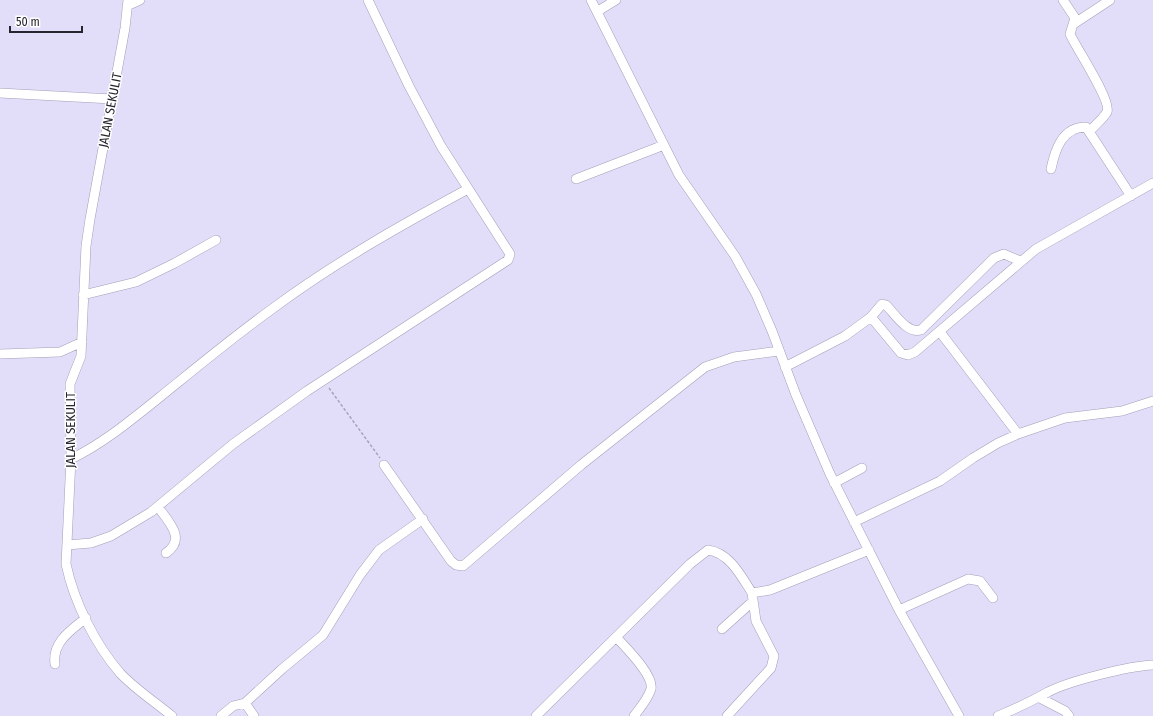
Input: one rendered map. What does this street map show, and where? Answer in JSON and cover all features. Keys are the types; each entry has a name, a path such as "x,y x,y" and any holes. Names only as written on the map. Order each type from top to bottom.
{"street":[{"name":"JALAN SEKULIT","path":"140,0 127,3 125,28 90,219 83,295 80,360 70,384 71,459 66,564 86,618 103,650 121,674 172,716"},
{"path":"67,545 91,543 111,536 158,507 233,444 324,381 508,260 510,254 468,189 420,108 368,0"},
{"path":"591,0 598,11 664,145 686,186 735,256 746,275 766,315 804,415 834,483 899,610 959,716"},
{"path":"598,11 616,0"},
{"path":"1064,0 1075,18 1070,34 1108,107 1107,113 1090,131"},
{"path":"1074,23 1110,0"},
{"path":"0,92 112,99"},
{"path":"1052,169 1054,152 1064,136 1079,127 1086,127 1131,196"},
{"path":"576,179 664,145"},
{"path":"871,317 896,349 904,355 915,352 940,332 1020,261 1052,239 1153,183"},
{"path":"71,459 92,449 117,431 219,350 289,297 402,225 468,189"},
{"path":"83,295 136,282 175,263 216,240"},
{"path":"786,367 845,336 871,317 882,304 886,305 910,329 916,331 921,330 994,258 1004,254 1020,261"},
{"path":"940,332 1018,434"},
{"path":"0,354 53,352 82,342"},
{"path":"384,465 423,519 450,561 456,565 463,566 581,465 705,367 734,356 779,351"},
{"path":"854,522 940,481 973,458 998,443 1018,434 1065,418 1122,411 1153,401"},
{"path":"834,483 862,468"},
{"path":"158,507 175,532 175,544 166,553"},
{"path":"221,716 233,706 245,703 323,634 360,575 379,550 423,519"},
{"path":"536,716 554,697 617,638 690,564 708,550 718,552 729,560 752,598 756,621 774,656 774,662 771,668 727,716"},
{"path":"722,629 752,598 869,550"},
{"path":"899,610 968,579 980,581 994,598"},
{"path":"55,664 55,650 64,636 86,618"},
{"path":"617,638 641,667 650,681 651,689 648,696 634,716"},
{"path":"998,716 1040,698 1049,692 1076,682 1153,665"},
{"path":"1040,698 1065,711 1070,716"},
{"path":"245,703 254,716"}],"path":[{"path":"324,381 384,465"}]}
